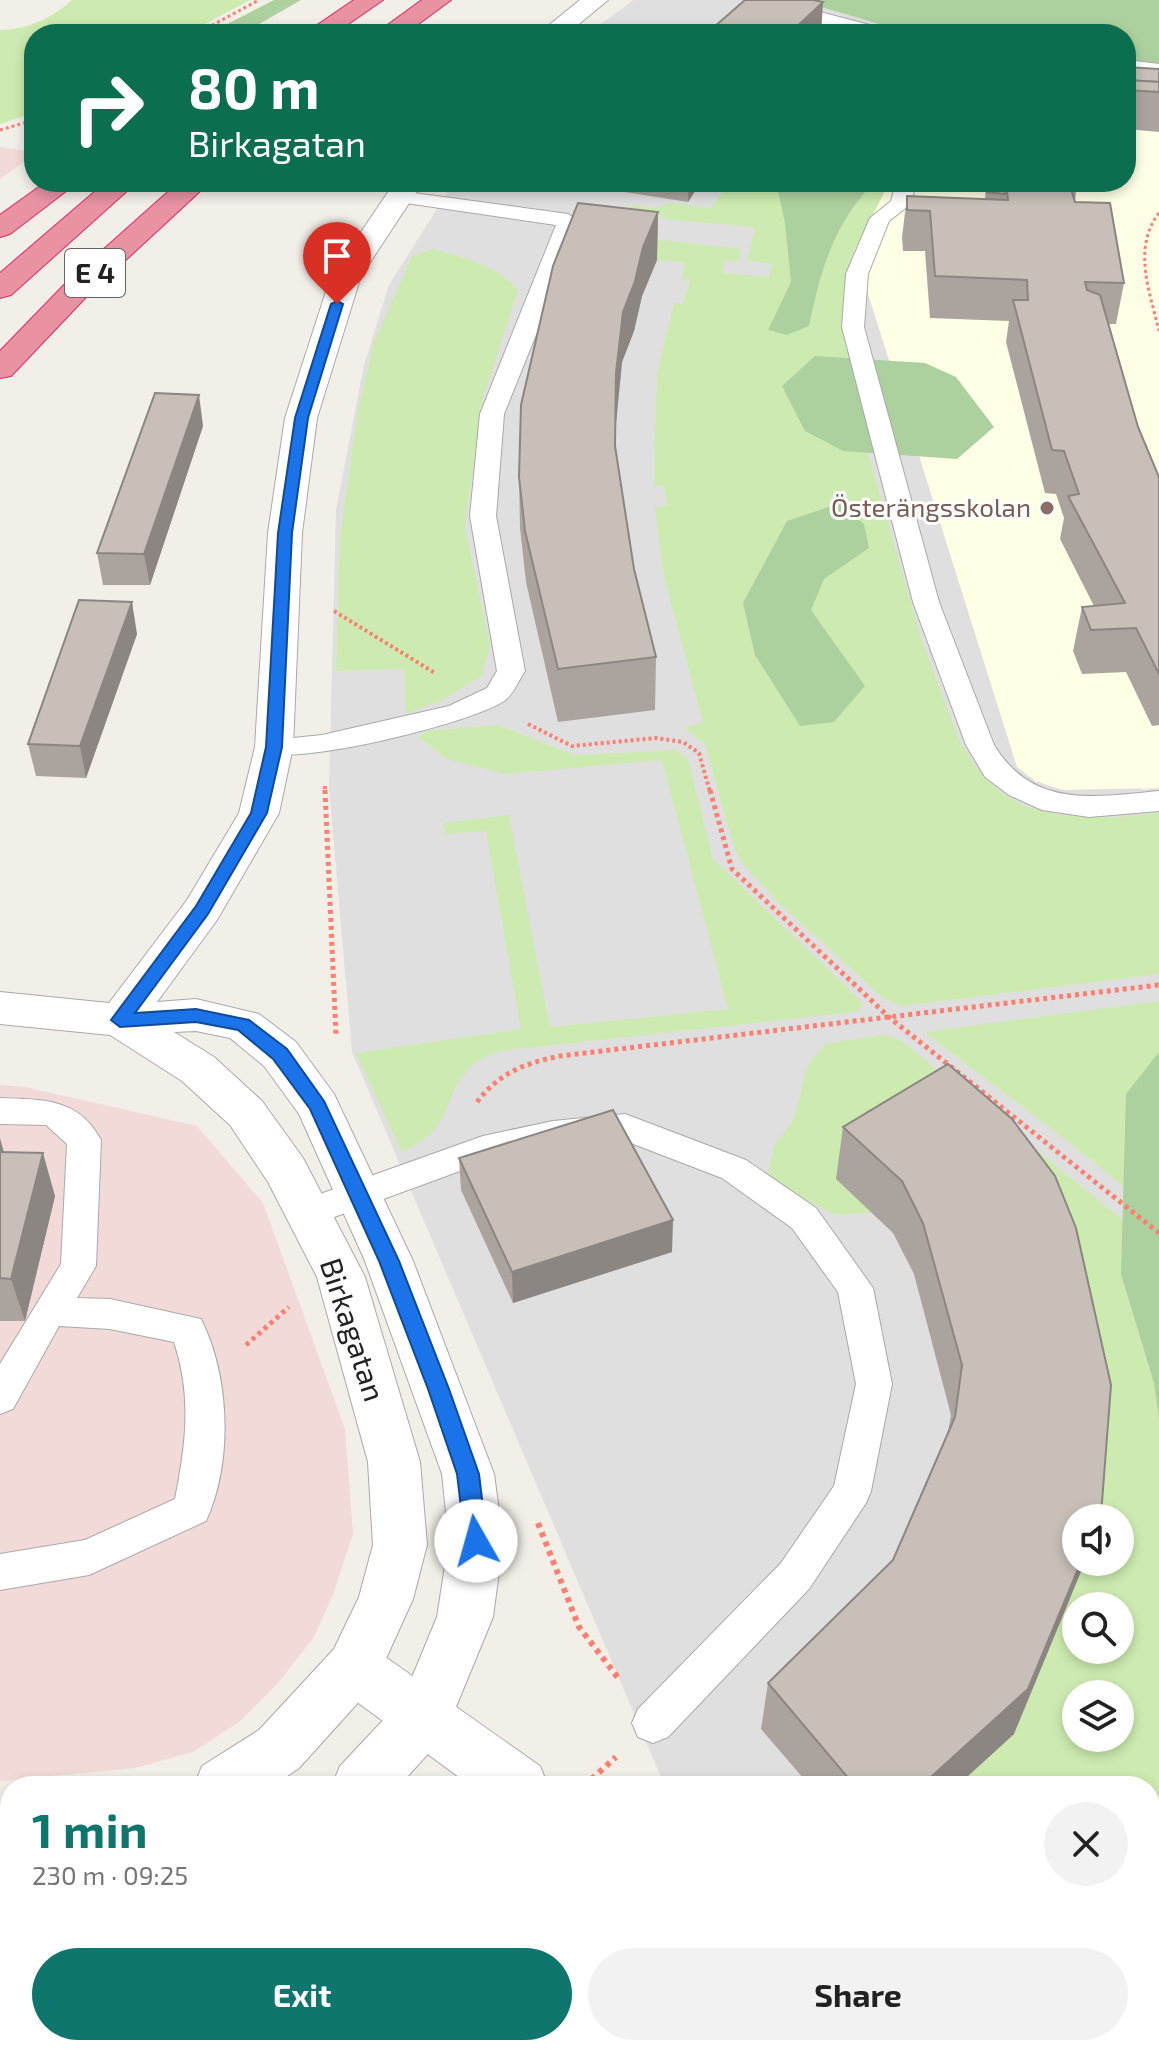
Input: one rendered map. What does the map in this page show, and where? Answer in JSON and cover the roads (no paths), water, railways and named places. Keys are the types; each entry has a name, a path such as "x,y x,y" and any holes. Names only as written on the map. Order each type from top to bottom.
{"highway":[{"path":"333,24 371,0"},
{"path":"403,24 439,0"},
{"path":"0,228 50,192"},
{"name":"E 4","path":"0,289 112,192"},
{"name":"E 4","path":"0,369 78,288 185,192"}],"street":[{"path":"564,24 596,0"},
{"path":"0,1008 120,1020 202,910 259,813 274,747 285,533 301,418 346,276 403,192"},
{"name":"Birkagatan","path":"120,1020 196,1015 243,1025 280,1054 318,1106 359,1194 394,1275 468,1474 476,1541 465,1617 424,1717"},
{"name":"Birkagatan","path":"120,1020 198,1069 246,1113 286,1171 341,1277 394,1462 400,1545 386,1599 354,1667 279,1749 238,1776"},
{"path":"354,1667 505,1776"},
{"path":"370,1776 424,1717"}],"lane":[{"path":"753,0 844,24"},
{"path":"1136,67 1159,70"},
{"path":"274,747 322,744 457,713 497,694 511,671 483,516 492,414 558,253 568,220 415,192"},
{"path":"904,192 901,204 880,218 857,274 853,327 926,602 980,745 995,770 1019,788 1052,803 1089,807 1159,801"},
{"path":"0,1111 54,1113 84,1140 78,1266 0,1398"},
{"path":"307,1213 483,1149 553,1134 625,1127 734,1169 804,1218 855,1288 874,1384 852,1491 795,1576 653,1723"},
{"path":"0,1572 89,1557 192,1509 208,1430 203,1368 188,1330 110,1314 49,1311"}],"place":[{"name":"Österängsskolan","path":"1047,508"}]}
